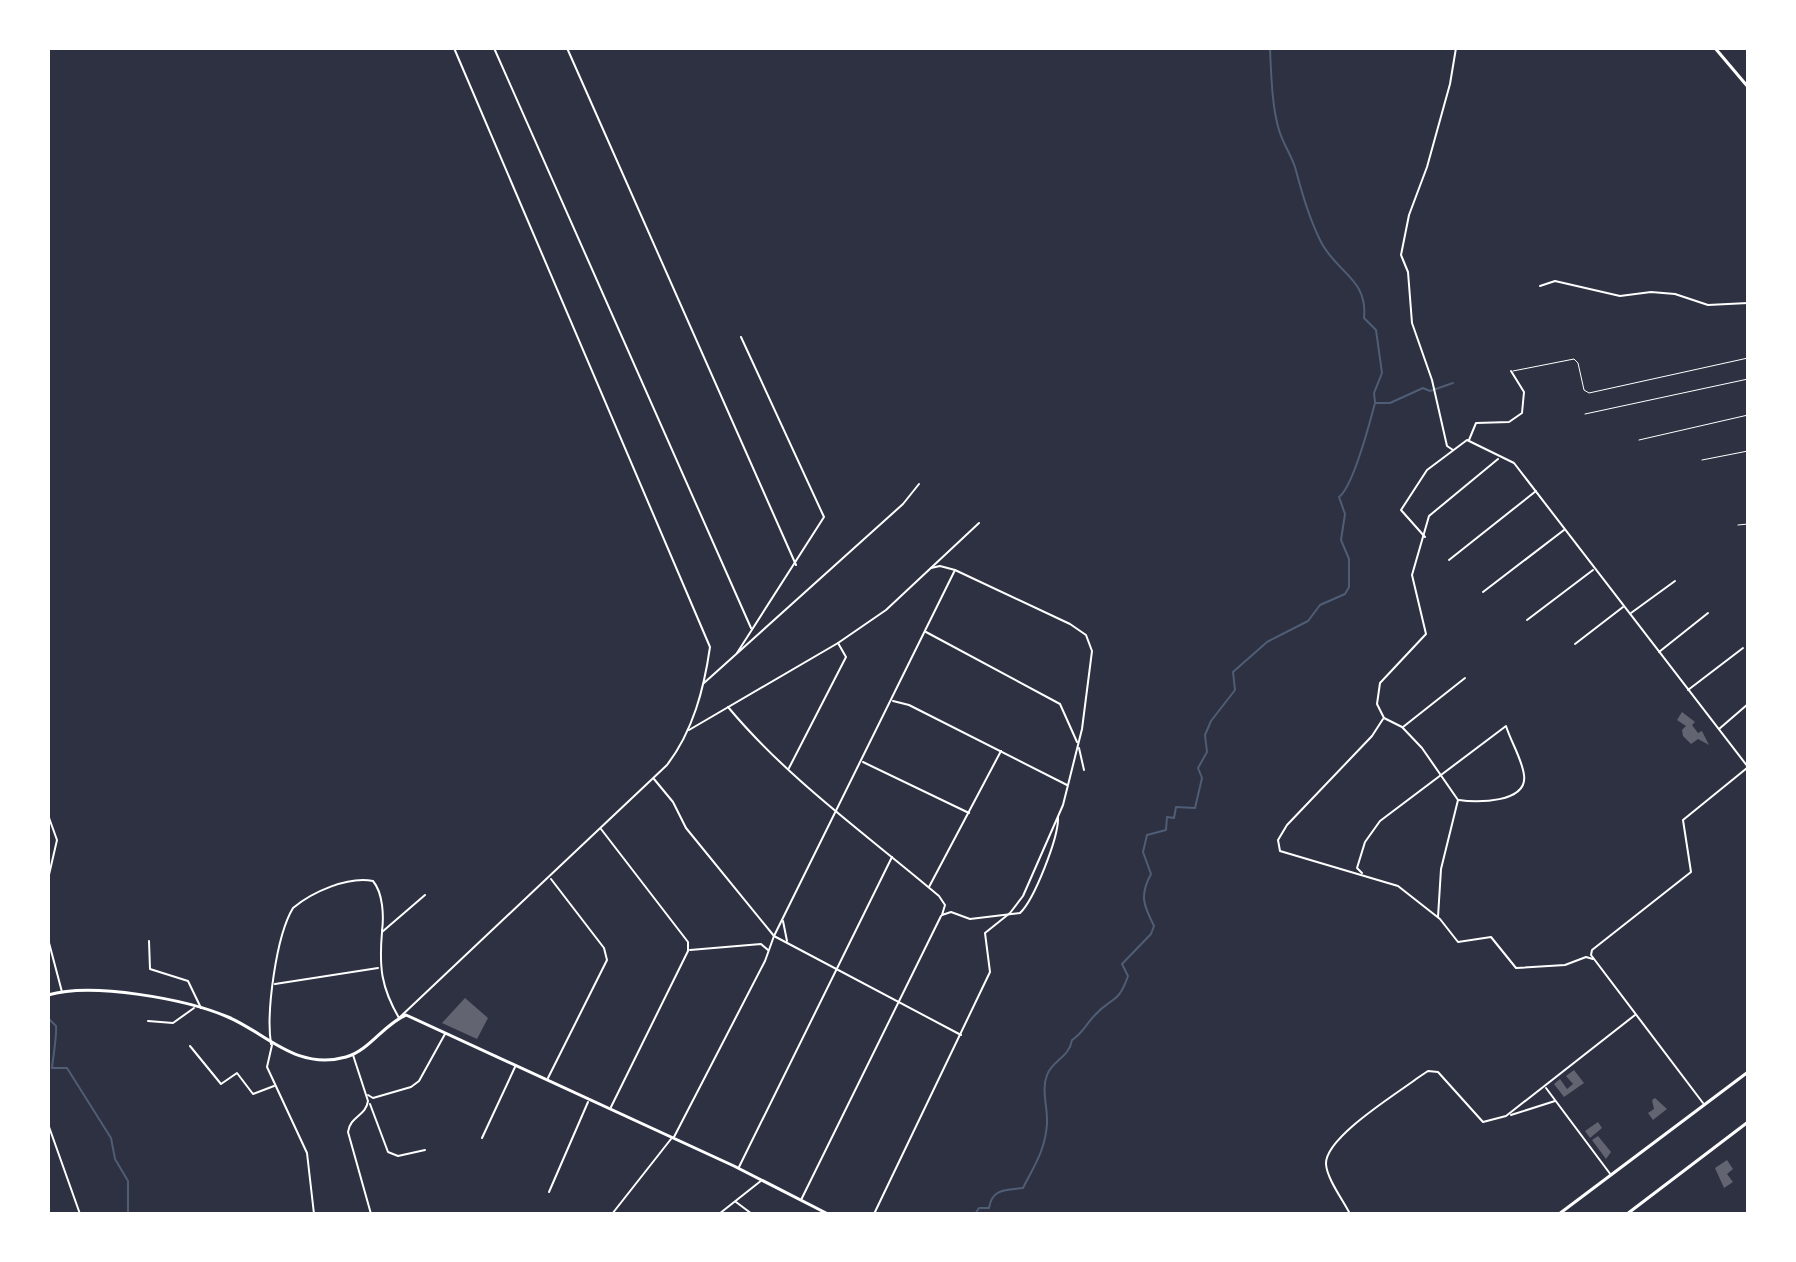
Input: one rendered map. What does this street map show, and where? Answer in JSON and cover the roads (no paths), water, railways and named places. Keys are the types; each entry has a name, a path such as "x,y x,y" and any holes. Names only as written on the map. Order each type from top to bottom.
{"street":[{"path":"48,995 62,992 151,995 230,1017 272,1045 306,1056 346,1057 399,1018 550,878 683,745 703,684 710,647 454,48"},
{"path":"494,48 751,628"},
{"path":"567,48 796,565"},
{"path":"1454,450 1447,446 1432,380 1412,323 1408,272 1401,255 1409,215 1427,167 1450,84 1456,48"},
{"path":"1715,48 1748,87"},
{"path":"1540,286 1555,281 1620,296 1651,292 1675,294 1708,305 1748,303"},
{"path":"737,653 824,517 741,337"},
{"path":"1425,537 1401,510 1418,479 1469,440 1476,423 1509,422 1522,413 1524,392 1511,371"},
{"path":"1469,440 1514,463 1593,570 1748,767 1683,820 1681,829 1691,858 1691,872 1592,950 1593,959 1704,1105"},
{"path":"1438,917 1441,869 1458,800 1402,727 1384,718 1377,704 1380,683 1426,634 1412,575 1429,516 1499,458"},
{"path":"703,684 903,504 919,484"},
{"path":"1449,560 1536,491"},
{"path":"688,731 838,643 886,610 979,523"},
{"path":"1483,592 1564,530"},
{"path":"931,568 940,566 955,570 1070,624 1086,635 1092,651 1078,745 1068,787 1046,861 1025,908 1014,916 970,919 951,912 942,915"},
{"path":"612,1214 673,1137 769,951 955,570"},
{"path":"1527,620 1593,570"},
{"path":"1630,614 1675,581"},
{"path":"1575,644 1623,607"},
{"path":"1658,652 1708,613"},
{"path":"925,632 1060,704 1067,712 1084,770"},
{"path":"789,769 846,657 838,643"},
{"path":"1688,690 1743,648"},
{"path":"1402,727 1465,678"},
{"path":"892,701 909,705 1002,750 1063,780 1068,787"},
{"path":"1719,729 1748,704"},
{"path":"728,707 752,736 943,902 942,915 897,1000 801,1200"},
{"path":"1384,718 1372,736 1297,814 1278,840 1277,847 1284,853 1363,873 1398,886 1438,917 1458,942 1487,936 1494,939 1516,968 1565,965 1586,957 1593,959"},
{"path":"1363,873 1357,868 1358,859 1380,821 1506,726 1524,775 1523,785 1518,792 1488,801 1458,800"},
{"path":"929,888 1002,750"},
{"path":"862,762 969,813"},
{"path":"653,778 673,802 686,828 774,936 961,1035"},
{"path":"48,815 57,840 48,879"},
{"path":"874,1214 990,972 984,937 1023,896 1058,817"},
{"path":"600,828 688,942 688,951 611,1108"},
{"path":"738,1168 893,856"},
{"path":"548,1078 607,960 604,948 550,878"},
{"path":"314,1214 309,1160 267,1067 272,1045 269,1021 274,985 288,916 303,899 341,885 373,881 378,887 384,917 378,968 388,1001 399,1018"},
{"path":"382,932 425,895"},
{"path":"783,920 788,942"},
{"path":"48,939 62,992"},
{"path":"149,941 150,969 188,981 202,1009"},
{"path":"688,951 735,944 761,944 769,951"},
{"path":"274,985 378,968"},
{"path":"148,1021 173,1023 194,1008"},
{"path":"399,1018 406,1015 548,1078 828,1214"},
{"path":"1506,1116 1635,1015"},
{"path":"367,1094 373,1098 411,1087 419,1081 447,1032"},
{"path":"190,1046 221,1084 237,1073 253,1094 274,1086"},
{"path":"353,1053 357,1075 388,1152 398,1156 425,1150"},
{"path":"482,1138 516,1064"},
{"path":"1350,1214 1326,1166 1327,1151 1341,1136 1428,1071 1438,1072 1483,1122 1556,1101"},
{"path":"1559,1214 1748,1072"},
{"path":"1546,1087 1611,1175"},
{"path":"549,1192 590,1098"},
{"path":"368,1101 367,1107 351,1121 348,1132 371,1214"},
{"path":"1627,1214 1748,1122"},
{"path":"48,1124 80,1214"},
{"path":"719,1214 762,1180"},
{"path":"735,1201 752,1214"}],"lane":[{"path":"1511,371 1574,359 1578,363 1584,390 1589,393 1748,358"},
{"path":"1585,414 1748,379"},
{"path":"1639,440 1748,415"},
{"path":"1702,460 1748,451"},
{"path":"1738,525 1748,524"}],"waterway":[{"path":"1270,48 1277,124 1295,167 1309,215 1328,253 1356,285 1364,305 1364,318 1376,330 1382,373 1374,393 1375,402"},
{"path":"975,1214 979,1208 989,1208 997,1193 1023,1188 1044,1142 1047,1124 1045,1081 1049,1070 1068,1051 1072,1040 1092,1018 1121,992 1128,976 1122,964 1151,934 1154,926 1144,901 1151,874 1143,852 1147,835 1166,830 1167,817 1174,818 1176,807 1195,808 1202,778 1198,768 1207,752 1205,735 1211,721 1235,690 1233,672 1267,642 1308,621 1320,605 1345,594 1349,587 1349,559 1341,540 1345,514 1339,497 1355,468 1375,403 1390,403 1423,388 1430,391 1453,383"},
{"path":"48,1018 56,1026 52,1068 67,1068 111,1138 115,1159 128,1181 128,1214"}]}
